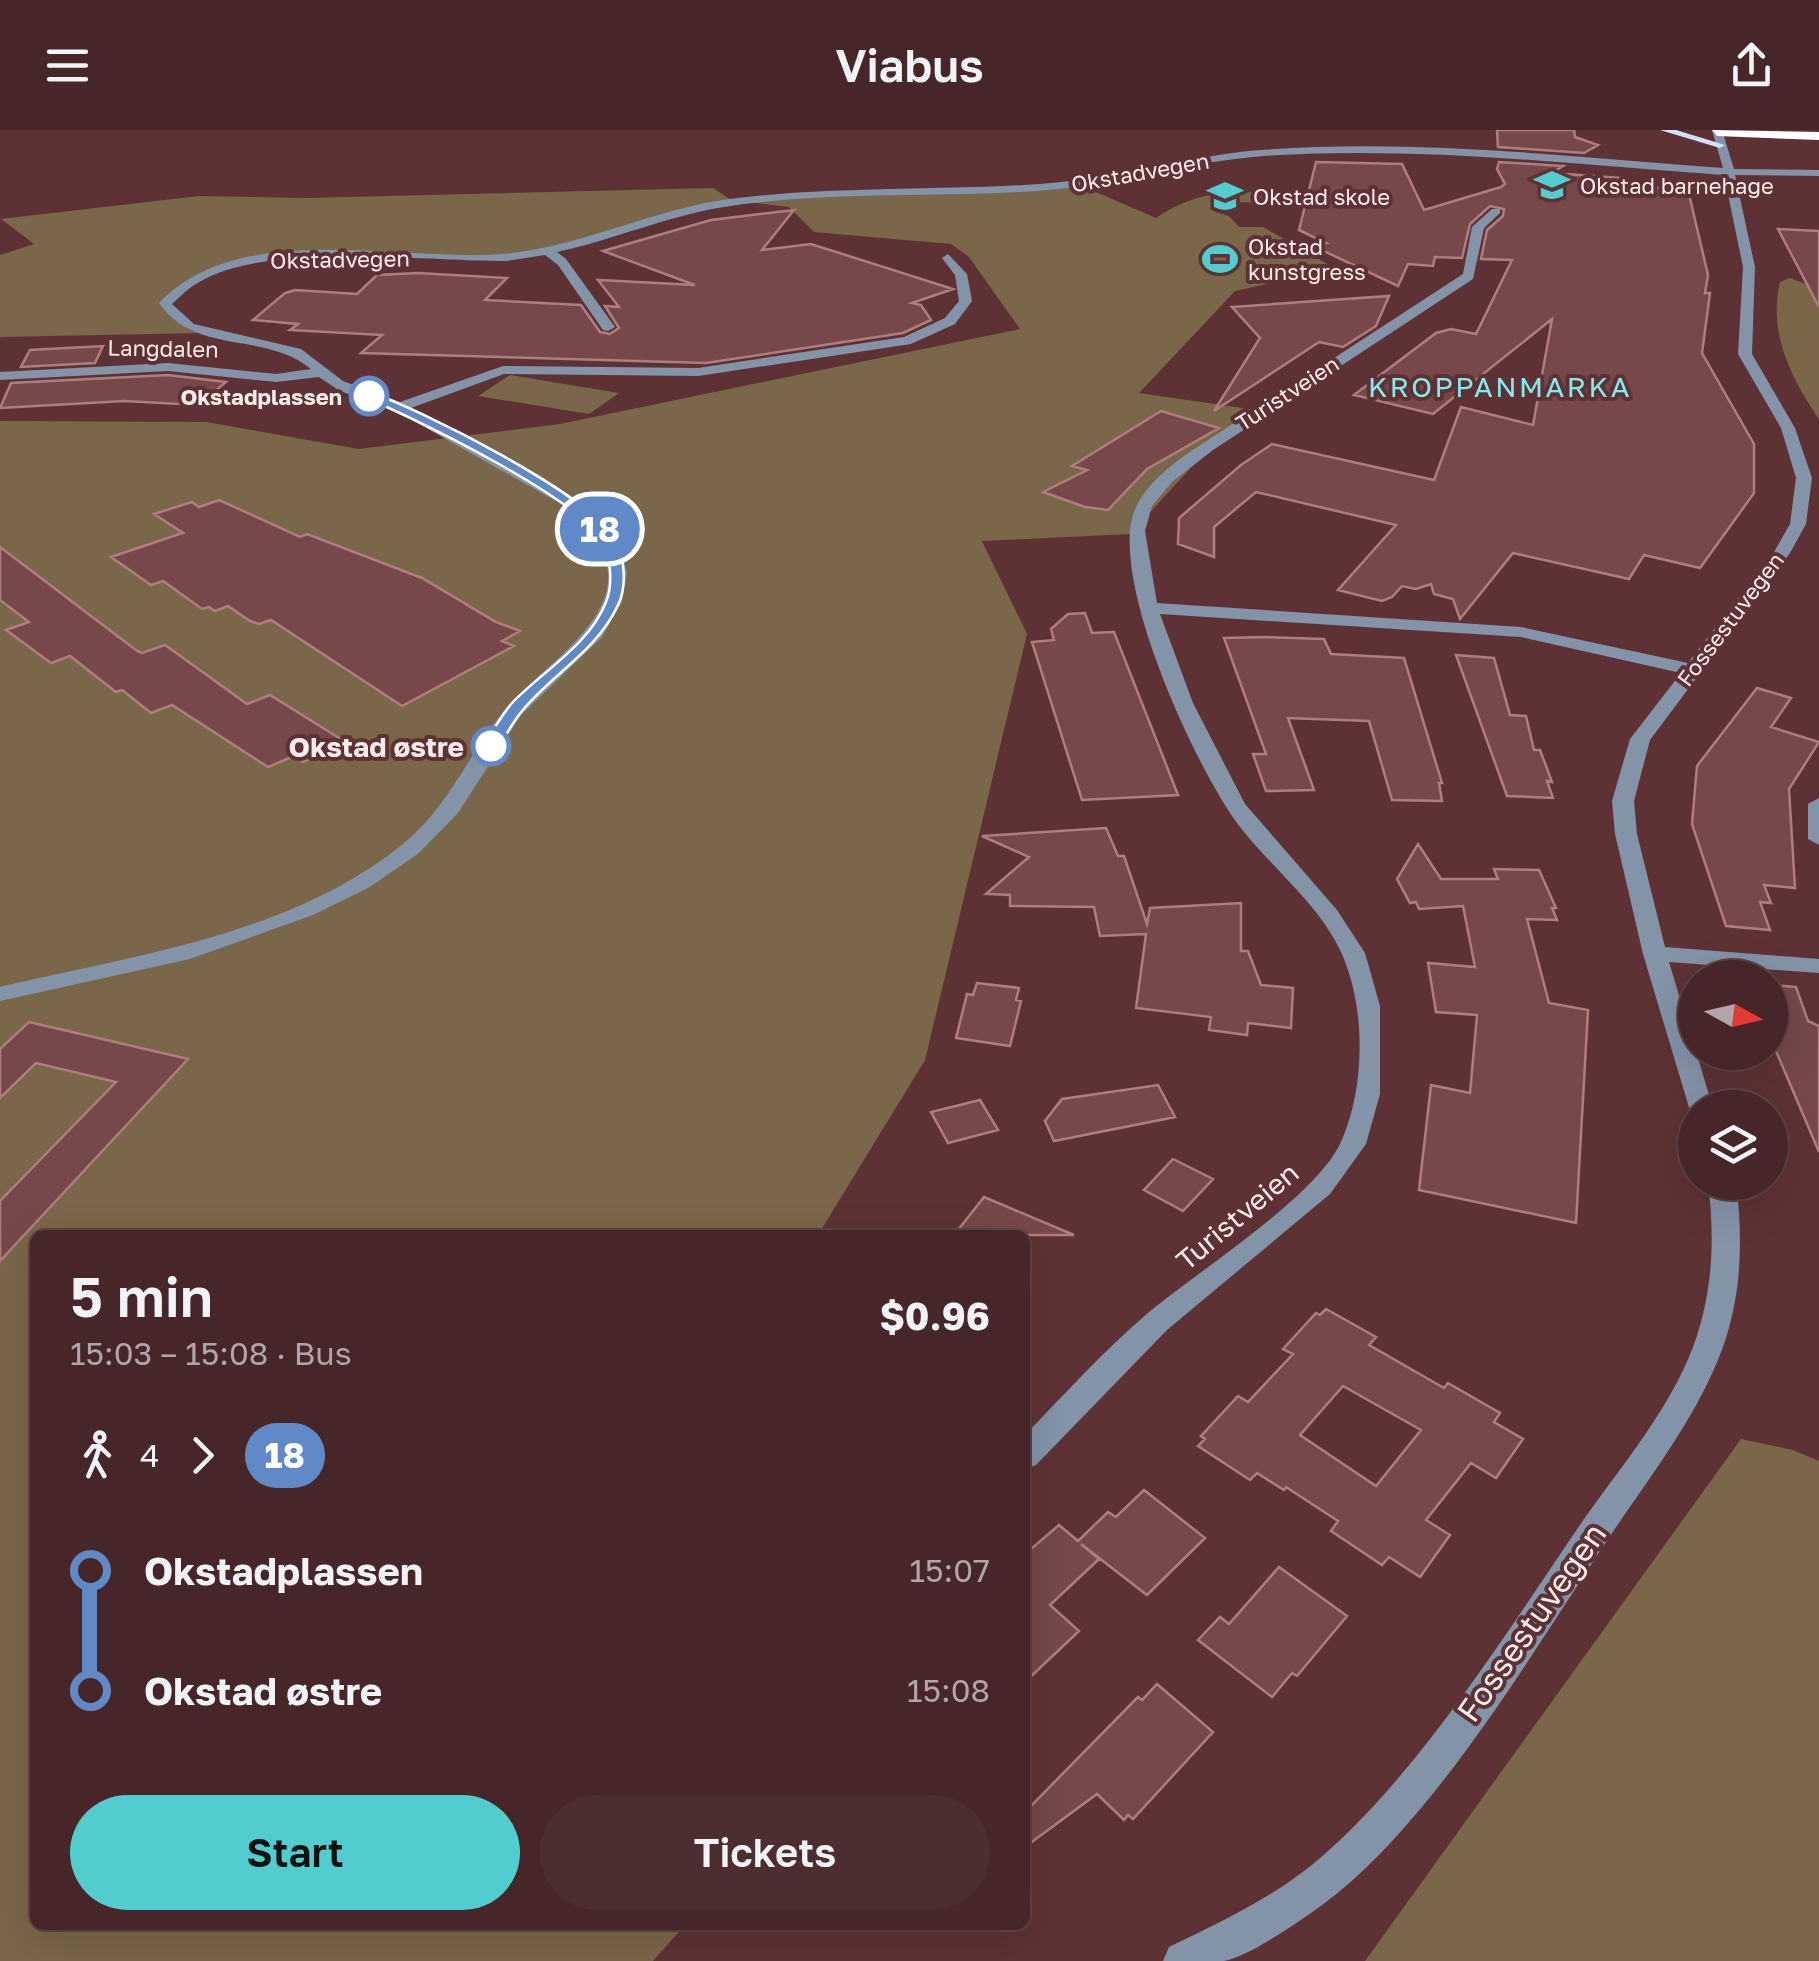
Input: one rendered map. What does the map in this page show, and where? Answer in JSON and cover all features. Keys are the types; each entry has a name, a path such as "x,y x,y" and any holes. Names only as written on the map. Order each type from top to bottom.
{"highway":[{"path":"1782,130 1819,134"},
{"path":"1718,136 1819,134"}],"main road":[{"path":"1666,130 1718,136"},
{"path":"1694,130 1718,136"}],"street":[{"name":"Fossestuvegen","path":"1695,1090 1655,954 1626,834 1624,801 1640,739 1782,553 1798,524 1804,502 1800,456 1745,354 1749,268 1718,136"},
{"name":"Okstadvegen","path":"4,994 158,960 225,939 332,899 380,870 421,840 451,809 516,708 595,633 613,602 618,576 609,540 558,494 400,407 338,384 294,352 183,324 165,304 181,287 206,274 272,258 349,254 506,257 547,251 652,218 728,202 1089,183 1263,153 1488,154 1817,176"},
{"name":"Turistveien","path":"1030,1451 1155,1324 1320,1188 1352,1147 1367,1096 1370,1039 1364,989 1344,934 1234,803 1186,707 1149,608 1134,541 1140,510 1162,481 1205,446 1469,276 1478,227 1496,211"},
{"path":"547,251 562,262 608,327"},
{"path":"400,407 502,370 698,372 906,341 935,331 955,319 962,309 967,292 965,279 948,258"},
{"name":"Langdalen","path":"0,376 168,367 276,378 324,372"},
{"path":"1149,608 1521,632 1693,670"},
{"path":"1819,804 1819,838"},
{"path":"1655,954 1819,966"},
{"name":"Fossestuvegen","path":"1183,1961 1267,1919 1326,1876 1385,1819 1507,1659 1682,1403 1702,1365 1720,1311 1728,1268 1725,1200"}],"shaded area":[{"path":"1056,187 1091,190 1156,218 1198,198 1219,194 1328,191 1302,203 1217,202 1213,211 1229,216 1239,227 1263,227 1336,269 1235,291 1139,393 1270,412 1199,459 1130,534 982,541 1027,634 925,1060 821,1230 30,1230 30,1930 681,1930 653,1961 0,1961 0,421 206,422 359,449 560,424 1020,329 969,257 951,244 814,232 789,207 730,200 555,251 487,256 280,256 217,269 180,286 170,305 201,333 0,337 0,255 34,244 1,219 199,196 305,198 713,188 731,200"},
{"path":"1790,278 1819,289 1819,419 1791,371 1780,337 1780,282"},
{"path":"510,375 619,393 589,414 478,396"},
{"path":"1741,1439 1793,1450 1819,1461 1819,1961 1365,1961"}],"building":[{"path":"1497,130 1574,130 1575,137 1598,145 1584,153 1498,147"},
{"path":"1316,162 1402,164 1424,210 1501,187 1505,184 1497,169 1499,162 1563,166 1552,173 1621,178 1623,185 1688,190 1708,275 1705,293 1710,293 1702,353 1754,444 1754,493 1700,568 1644,555 1629,579 1513,553 1460,619 1453,599 1434,594 1431,584 1416,589 1402,586 1382,601 1338,590 1396,525 1256,492 1214,527 1214,557 1178,544 1179,518 1272,444 1434,480 1461,407 1533,425 1552,319 1433,414 1354,395 1436,333 1451,329 1476,334 1512,260 1481,259 1487,230 1503,216 1504,209 1490,206 1470,224 1462,258 1435,257 1433,266 1408,264 1398,286 1311,245 1326,243 1299,230"},
{"path":"794,210 762,250 811,244 953,289 912,303 921,305 931,320 903,333 706,363 361,353 382,335 290,330 298,324 253,320 285,293 295,290 357,294 377,275 418,273 507,278 485,300 581,305 600,332 610,334 619,328 605,306 619,307 598,280 695,285 603,251 711,220"},
{"path":"1778,229 1819,231 1819,307"},
{"path":"1389,296 1376,326 1343,347 1319,342 1214,411 1260,338 1232,307"},
{"path":"103,346 95,363 21,367 30,350"},
{"path":"168,375 226,382 199,405 124,401 0,408 11,383"},
{"path":"1161,411 1219,428 1147,469 1108,510 1085,507 1043,492 1087,470 1072,466"},
{"path":"219,500 300,537 307,534 422,578 496,622 520,631 502,641 514,646 402,706 271,620 259,624 228,606 215,611 209,607 202,609 163,581 151,585 111,557 183,533 154,514 192,502 199,507"},
{"path":"0,547 137,651 142,653 165,645 247,704 270,695 347,743 303,762 294,756 268,767 172,705 151,713 70,656 51,663 6,630 29,622 0,600"},
{"path":"1085,613 1092,633 1114,632 1178,795 1082,800 1032,642 1054,640 1051,629 1068,614"},
{"path":"1224,638 1324,639 1331,654 1404,658 1442,783 1442,801 1392,800 1369,721 1288,718 1314,790 1266,791 1253,754 1266,754"},
{"path":"1456,655 1494,658 1510,715 1526,716 1534,750 1540,750 1552,782 1547,781 1553,798 1507,796"},
{"path":"1757,688 1791,698 1771,727 1819,742 1789,789 1795,888 1764,885 1771,903 1760,902 1770,930 1726,926 1692,824 1697,766"},
{"path":"1106,828 1118,856 1124,856 1147,924 1150,908 1241,903 1241,951 1248,951 1261,985 1293,988 1291,1028 1248,1023 1247,1035 1209,1030 1211,1017 1136,1008 1146,934 1100,936 1094,907 1010,906 1010,895 986,894 1029,857 982,836"},
{"path":"1418,844 1441,879 1498,879 1494,869 1539,870 1556,908 1552,908 1557,920 1527,919 1549,1003 1588,1010 1576,1223 1419,1190 1431,1085 1470,1093 1477,1015 1436,1012 1428,963 1475,967 1463,906 1419,909 1416,902 1410,903 1397,879"},
{"path":"977,983 1019,988 1016,1000 1021,1001 1010,1046 956,1038 967,994 973,995"},
{"path":"1788,986 1796,987 1808,1021 1819,1026 1819,1152 1784,1070 1788,1070"},
{"path":"29,1022 188,1059 0,1261 0,1201 116,1082 36,1063 0,1098 0,1049"},
{"path":"1158,1085 1175,1117 1054,1141 1045,1121 1062,1099"},
{"path":"980,1100 998,1130 948,1143 931,1112"},
{"path":"1173,1159 1213,1179 1183,1211 1144,1190"},
{"path":"984,1197 1074,1235 1030,1235 1030,1230 958,1230"},
{"path":"1326,1309 1376,1337 1369,1345 1444,1388 1448,1383 1500,1413 1494,1422 1523,1439 1496,1478 1471,1463 1426,1520 1450,1535 1420,1577 1389,1557 1382,1565 1331,1531 1338,1521 1286,1487 1284,1490 1257,1473 1250,1480 1198,1446 1205,1439 1201,1436 1238,1396 1248,1402 1293,1354 1283,1349 1316,1313 1320,1315","holes":["1343,1386 1421,1430 1376,1486 1300,1435"]},
{"path":"1144,1490 1205,1538 1147,1595 1081,1544 1099,1559 1050,1605 1079,1631 1030,1677 1030,1550 1059,1525 1078,1541 1108,1512 1116,1517"},
{"path":"1279,1567 1347,1616 1297,1676 1292,1673 1272,1697 1198,1640 1220,1617 1229,1624"},
{"path":"1157,1684 1213,1732 1133,1819 1128,1815 1124,1820 1097,1794 1030,1843 1030,1807 1138,1697 1142,1700"}],"bus line":[{"name":"18","path":"369,396 400,407 558,494 588,516 609,540 618,576 613,602 595,633 516,708 491,746"}],"place":[{"name":"Okstad barnehage","path":"1552,185"},
{"name":"Okstad skole","path":"1225,196"},
{"name":"Okstad kunstgress","path":"1220,259"},
{"name":"Okstadplassen","path":"369,396"},
{"name":"Okstad østre","path":"491,746"}],"district":[{"name":"KROPPANMARKA","path":"1500,386"}]}
